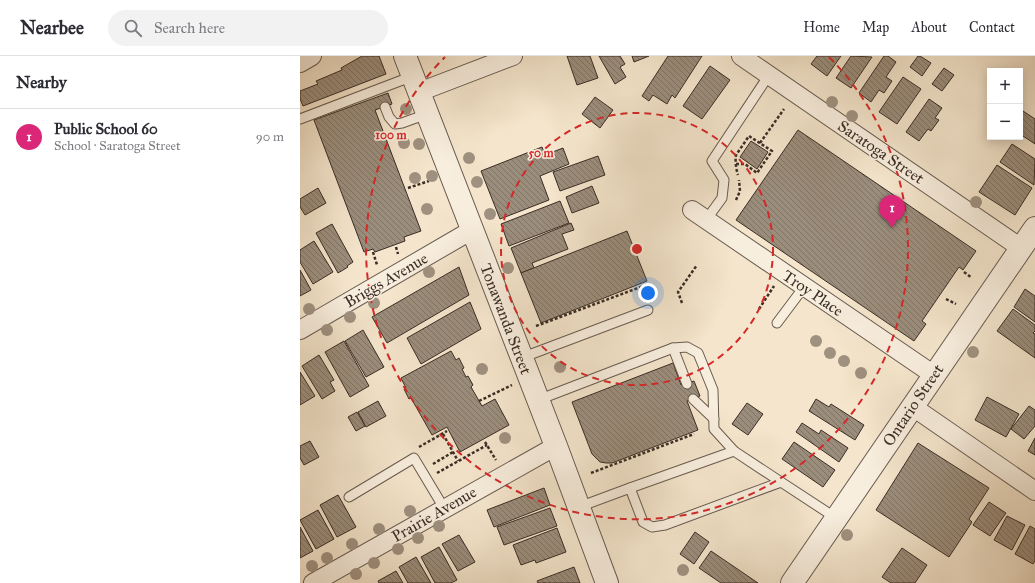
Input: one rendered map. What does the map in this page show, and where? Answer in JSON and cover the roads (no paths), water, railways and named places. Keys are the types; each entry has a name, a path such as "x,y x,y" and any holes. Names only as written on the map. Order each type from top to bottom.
{"street":[{"path":"300,63 312,56"},
{"name":"Tonawanda Street","path":"405,56 556,446 607,583"},
{"path":"416,84 513,56"},
{"name":"Saratoga Street","path":"741,56 1021,248"},
{"name":"Troy Place","path":"699,215 934,375"},
{"name":"Ontario Street","path":"792,583 1035,229"},
{"name":"Briggs Avenue","path":"300,330 472,230"},
{"path":"913,406 1035,491"},
{"name":"Prairie Avenue","path":"313,583 556,446"}],"lane":[{"path":"699,215 722,198 724,180 712,161 769,75"},
{"path":"300,119 380,92 416,84"},
{"path":"385,106 389,117 395,124 427,114"},
{"path":"777,323 804,287"},
{"path":"521,358 648,310"},
{"path":"538,400 673,348 687,347 698,353 713,390 714,429 734,450 836,518"},
{"path":"673,348 686,384"},
{"path":"693,399 714,420"},
{"path":"578,507 734,450"},
{"path":"349,497 414,458 444,508"},
{"path":"630,488 643,522 652,527 665,525 781,482"}],"place":[{"name":"Public School 60","path":"892,228"}]}
